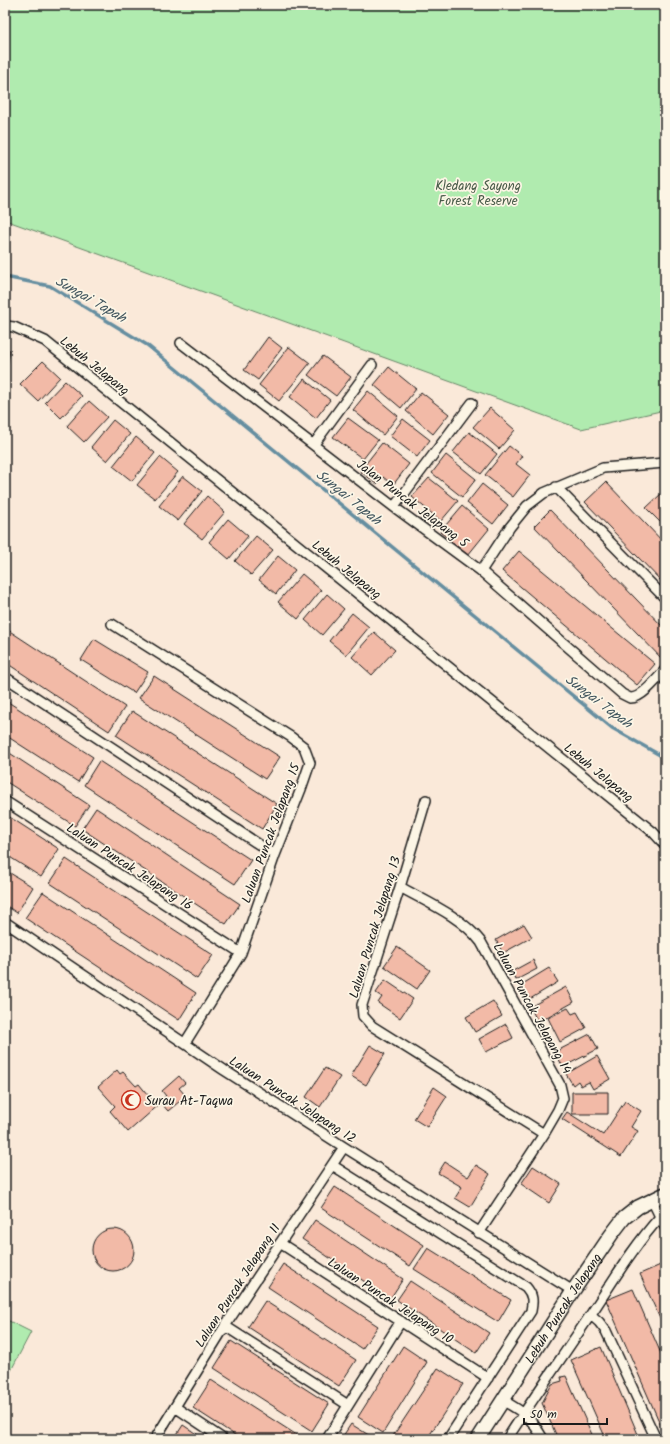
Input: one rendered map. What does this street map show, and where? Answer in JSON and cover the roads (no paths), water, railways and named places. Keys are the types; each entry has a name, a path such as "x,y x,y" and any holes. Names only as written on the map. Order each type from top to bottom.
{"street":[{"name":"Lebuh Jelapang","path":"5,326 14,327 45,341 653,832 665,845"},
{"name":"Jalan Puncak Jelapang 5","path":"181,343 394,507 481,571 622,694 630,698 637,696 644,692 665,670"},
{"path":"314,444 372,365"},
{"path":"394,507 472,403"},
{"path":"481,571 510,527 527,506 544,493 603,468 665,463"},
{"path":"556,487 665,598"},
{"name":"Laluan Puncak Jelapang 15","path":"112,624 291,737 304,747 310,763 275,855 241,953 185,1043"},
{"path":"5,677 275,855"},
{"name":"Laluan Puncak Jelapang 13","path":"426,800 362,1005 363,1016 372,1026 544,1134"},
{"name":"Laluan Puncak Jelapang 16","path":"5,801 241,953"},
{"name":"Laluan Puncak Jelapang 14","path":"400,887 462,922 481,942 560,1085 563,1098 544,1134 479,1232"},
{"name":"Laluan Puncak Jelapang 12","path":"5,922 185,1043 344,1147 573,1291"},
{"name":"Laluan Puncak Jelapang 11","path":"155,1439 226,1326 344,1147"},
{"path":"332,1165 526,1287 532,1294 533,1302 531,1311 448,1439"},
{"name":"Lebuh Puncak Jelapang","path":"478,1439 573,1291 611,1235 624,1218 638,1207 665,1194"},
{"path":"652,1200 665,1228"},
{"path":"507,1439 638,1243 660,1217"},
{"name":"Laluan Puncak Jelapang 10","path":"280,1243 488,1378"},
{"path":"591,1315 599,1322 609,1338 656,1439"},
{"path":"327,1439 401,1321"},
{"path":"226,1326 348,1405"},
{"path":"502,1400 524,1413 535,1424 543,1439"},
{"path":"174,1407 223,1439"}],"waterway":[{"name":"Sungai Tapah","path":"5,277 50,286 147,345 612,728 665,758"}],"place":[{"name":"Surau At-Taqwa","path":"131,1100"}],"park label":[{"name":"Kledang Sayong Forest Reserve","path":"478,192"}]}
